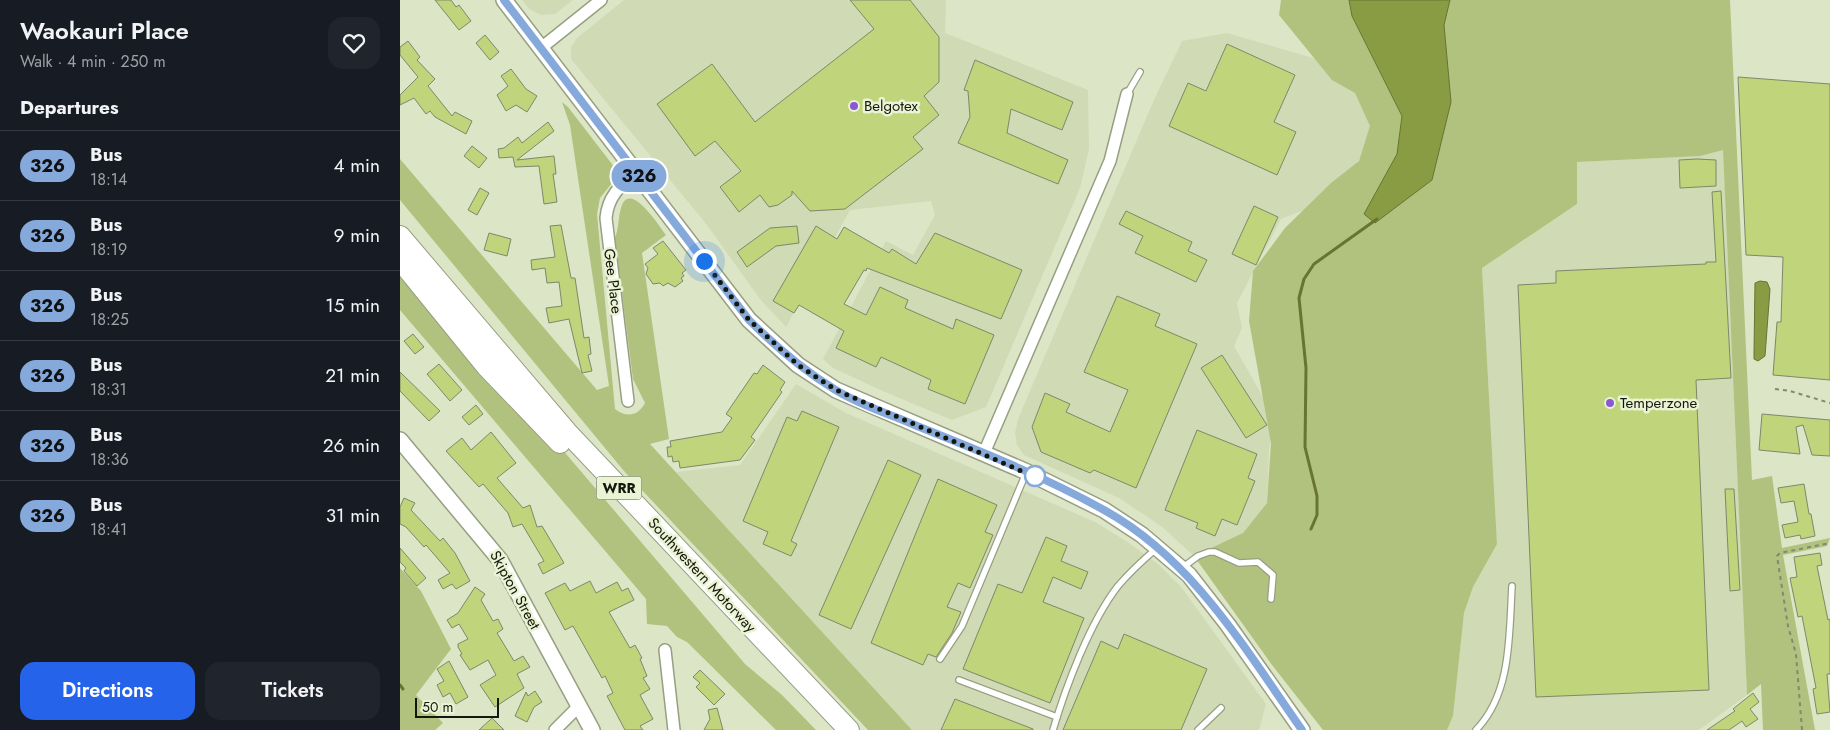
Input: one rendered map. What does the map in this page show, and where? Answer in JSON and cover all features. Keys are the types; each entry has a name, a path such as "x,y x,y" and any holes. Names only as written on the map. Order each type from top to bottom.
{"highway":[{"name":"Southwestern Motorway","path":"400,236 566,432 849,730"},
{"name":"Southwestern Motorway","path":"400,260 486,366 831,730"}],"main road":[{"path":"504,0 749,320 798,365 836,390 1027,472 1104,510 1181,569 1228,625 1302,730"},
{"name":"Skipton Street","path":"400,440 491,548 592,730"}],"street":[{"path":"541,48 601,0"},
{"path":"984,453 1110,161 1127,94"},
{"name":"Gee Place","path":"628,401 606,218 607,207 614,192 636,172"},
{"path":"665,650 674,730"},
{"path":"555,730 578,707"}],"lane":[{"path":"1127,94 1140,72"},
{"path":"940,659 962,626 1027,472"},
{"path":"1053,730 1069,684 1104,608 1118,587 1156,548"},
{"path":"1181,569 1198,556 1209,552 1215,552 1239,563 1258,562 1273,575 1271,599"},
{"path":"1476,730 1485,720 1505,669 1512,586"},
{"path":"959,680 1057,717"},
{"path":"1198,730 1221,708"}],"path":[{"path":"1775,389 1790,391 1830,402"},
{"path":"1802,730 1796,654 1788,626 1777,556 1780,553 1830,544"}],"shaded area":[{"path":"522,0 573,0 555,14 541,15 529,9"},
{"path":"624,0 946,0 945,33 1088,90 1089,149 1080,188 986,407 952,420 833,368 823,359 886,241 913,255 935,215 931,201 850,210 786,327 760,299 707,225 571,59 571,47 577,38"},
{"path":"1281,0 1730,0 1752,480 1772,476 1782,548 1830,538 1827,546 1783,555 1815,730 1763,730 1761,684 1747,695 1723,150 1700,156 1577,162 1577,204 1482,268 1497,544 1473,587 1464,613 1453,716 1447,730 1323,730 1272,665 1194,556 1243,533 1267,503 1271,443 1249,321 1253,271 1285,228 1331,183 1359,161 1370,126 1355,93 1332,80 1279,15"},
{"path":"1349,0 1450,0 1444,25 1451,102 1432,180 1375,223 1364,214 1397,154 1402,116 1352,16"},
{"path":"1227,33 1351,69 1386,119 1333,199 1281,219 1237,303 1242,328 1234,346 1275,418 1269,449 1267,503 1243,533 1194,556 1161,526 1119,498 1024,455 1017,445 1015,433 1018,419 1153,102 1182,41"},
{"path":"562,102 568,107 615,168 612,183 600,198 597,214 615,409 624,414 632,414 639,411 645,403 633,379 615,238 621,208 625,200 631,198 644,207 666,235 642,253 669,439 650,444 912,730 868,730 624,471 400,200 400,159 597,390 609,386 570,125"},
{"path":"1723,149 1747,695 1699,730 1447,730 1453,716 1464,613 1473,587 1497,544 1482,268 1577,204 1577,162 1700,156"},
{"path":"400,259 745,664 782,695 816,730 776,730 687,642 677,637 667,626 647,624 646,599 400,310"},
{"path":"1760,281 1767,282 1770,289 1765,356 1758,361 1754,359 1755,283"},
{"path":"796,384 846,413 1095,522 1158,564 1182,588 1266,704 1259,730 912,730 676,472 740,465"},
{"path":"400,568 421,591 451,649 416,695 443,723 435,730 400,730"}],"building":[{"path":"435,0 451,0 456,7 459,5 471,21 459,30"},
{"name":"Belgotex","path":"850,0 910,0 939,37 939,82 924,96 939,115 913,137 923,149 845,209 810,211 792,191 792,195 778,205 769,207 760,195 739,212 720,187 741,171 715,141 695,156 657,104 712,64 755,122 874,29"},
{"path":"485,35 499,52 490,60 476,43"},
{"path":"408,41 420,57 417,60 435,79 428,86 452,116 455,112 472,121 466,134 435,117 430,111 426,114 414,98 400,105 400,95 418,77 400,55 400,47"},
{"path":"1227,44 1295,75 1274,122 1296,132 1277,175 1169,126 1188,83 1206,91"},
{"path":"975,60 1073,102 1062,130 1011,109 1007,133 1068,160 1058,184 958,143 970,117 968,91 964,90"},
{"path":"511,69 526,89 537,96 527,112 516,105 506,111 497,95 508,86 501,76"},
{"path":"1738,77 1830,84 1830,380 1773,375 1777,322 1781,322 1783,257 1746,255"},
{"path":"548,122 554,131 517,160 554,156 556,174 553,174 557,202 544,204 539,166 515,167 513,157 499,158 498,149 504,148 518,137 522,143"},
{"path":"472,146 487,158 479,168 464,156"},
{"path":"1679,160 1716,160 1716,186 1680,188"},
{"path":"480,188 489,193 477,215 468,210"},
{"name":"Temperzone","path":"1721,191 1731,378 1696,380 1709,690 1536,697 1518,285 1556,283 1556,271 1716,262 1712,192"},
{"path":"1254,206 1278,217 1256,265 1232,254"},
{"path":"1126,211 1192,242 1188,251 1207,260 1196,282 1135,253 1143,236 1119,224"},
{"path":"561,225 571,278 575,278 584,338 589,337 591,354 588,355 592,371 582,373 569,319 549,323 546,308 562,306 559,282 547,283 545,268 532,270 531,260 555,257 550,226"},
{"path":"797,226 799,243 776,246 747,267 737,252 770,228"},
{"path":"816,226 837,239 844,227 889,253 892,249 916,264 935,233 1022,270 1001,319 867,268 844,304 866,315 880,287 908,300 905,308 953,329 956,319 994,335 965,404 928,389 931,380 881,357 876,367 836,348 844,331 799,305 794,313 773,301"},
{"path":"489,233 511,239 507,256 484,250"},
{"path":"663,241 686,270 682,273 684,276 681,278 683,281 675,287 668,283 663,286 660,283 653,284 646,274 648,268 645,264 658,254 653,248"},
{"path":"1117,296 1160,314 1155,326 1197,344 1136,488 1094,470 1090,473 1041,452 1032,427 1045,393 1070,404 1066,412 1110,432 1128,390 1084,372"},
{"path":"413,334 424,347 415,354 404,341"},
{"path":"1222,355 1267,425 1246,438 1201,368"},
{"path":"439,364 462,390 450,401 427,374"},
{"path":"763,365 785,382 780,390 782,392 751,437 755,440 740,460 680,468 679,461 673,462 672,456 668,457 667,447 671,447 670,441 722,432 732,418 726,414 754,373 757,374"},
{"path":"400,372 440,411 429,421 400,391"},
{"path":"476,405 483,414 469,425 462,417"},
{"path":"802,411 839,427 791,541 797,544 791,556 763,544 768,532 743,521 787,417 797,421"},
{"path":"1762,414 1830,420 1830,456 1812,455 1803,425 1796,427 1800,454 1759,450"},
{"path":"1197,430 1257,454 1248,478 1255,481 1237,525 1222,519 1215,536 1196,528 1198,523 1165,510"},
{"path":"491,432 516,463 497,478 523,508 530,505 537,527 542,526 564,563 543,574 538,564 544,561 522,524 513,527 508,513 483,484 479,487 446,451 462,438 471,450"},
{"path":"888,460 921,475 851,629 819,615"},
{"path":"938,479 997,505 985,532 993,535 970,588 958,583 947,607 961,612 952,633 936,657 928,654 923,665 871,643"},
{"path":"1804,484 1815,536 1801,539 1800,535 1785,538 1782,525 1798,522 1794,501 1781,503 1778,488"},
{"path":"1725,489 1734,489 1740,590 1730,591"},
{"path":"404,498 415,503 411,510 440,541 443,538 455,553 470,581 456,589 452,584 443,589 438,580 450,573 426,545 424,547 406,527 400,524 400,507"},
{"path":"1046,537 1067,546 1061,561 1088,572 1081,589 1053,577 1043,602 1084,618 1050,703 963,669 998,584 1022,593"},
{"path":"400,548 426,578 417,586 404,571 406,568 400,562"},
{"path":"1820,553 1822,565 1817,566 1828,620 1830,619 1830,674 1827,674 1830,712 1817,714 1813,689 1816,688 1802,616 1798,617 1790,578 1797,577 1794,557"},
{"path":"590,581 596,593 617,582 622,591 628,588 634,600 609,612 630,648 635,645 642,658 640,659 647,676 643,678 650,689 640,695 653,719 640,726 643,730 625,730 607,696 613,693 605,676 602,678 573,626 565,630 545,593 565,583 570,591"},
{"path":"475,587 485,594 481,600 493,621 498,619 503,629 497,633 514,661 523,656 530,667 517,674 524,688 495,707 480,685 496,675 488,660 470,670 460,655 462,654 458,647 458,644 468,639 459,624 452,628 447,620 458,613"},
{"path":"1124,634 1207,669 1181,730 1063,730 1101,641 1118,649"},
{"path":"449,661 468,697 456,704 450,693 443,697 437,685 444,681 437,669"},
{"path":"700,670 725,694 714,705 696,687 700,683 693,677"},
{"path":"535,691 542,702 534,707 527,722 515,716 526,692 528,696"},
{"path":"1753,693 1759,702 1750,709 1758,719 1746,727 1742,721 1729,730 1707,730 1735,711 1733,709"},
{"path":"955,699 1033,729 1033,730 941,730"},
{"path":"717,708 723,730 704,730 710,719 708,710"},
{"path":"492,718 504,730 479,730"}],"waterway":[{"path":"1311,529 1317,515 1317,496 1305,447 1306,368 1299,298 1304,279 1314,264 1377,219"},
{"path":"400,685 403,689"}],"bus line":[{"name":"326","path":"504,0 749,320 766,337 798,365 836,390 1027,472 1104,510 1142,535 1189,575 1228,625 1302,730"}],"place":[{"name":"Belgotex","path":"854,106"},
{"name":"Temperzone","path":"1610,403"}],"route":[{"path":"704,261 749,320 766,337 798,365 836,390 984,453 1042,480 1035,476"}]}
